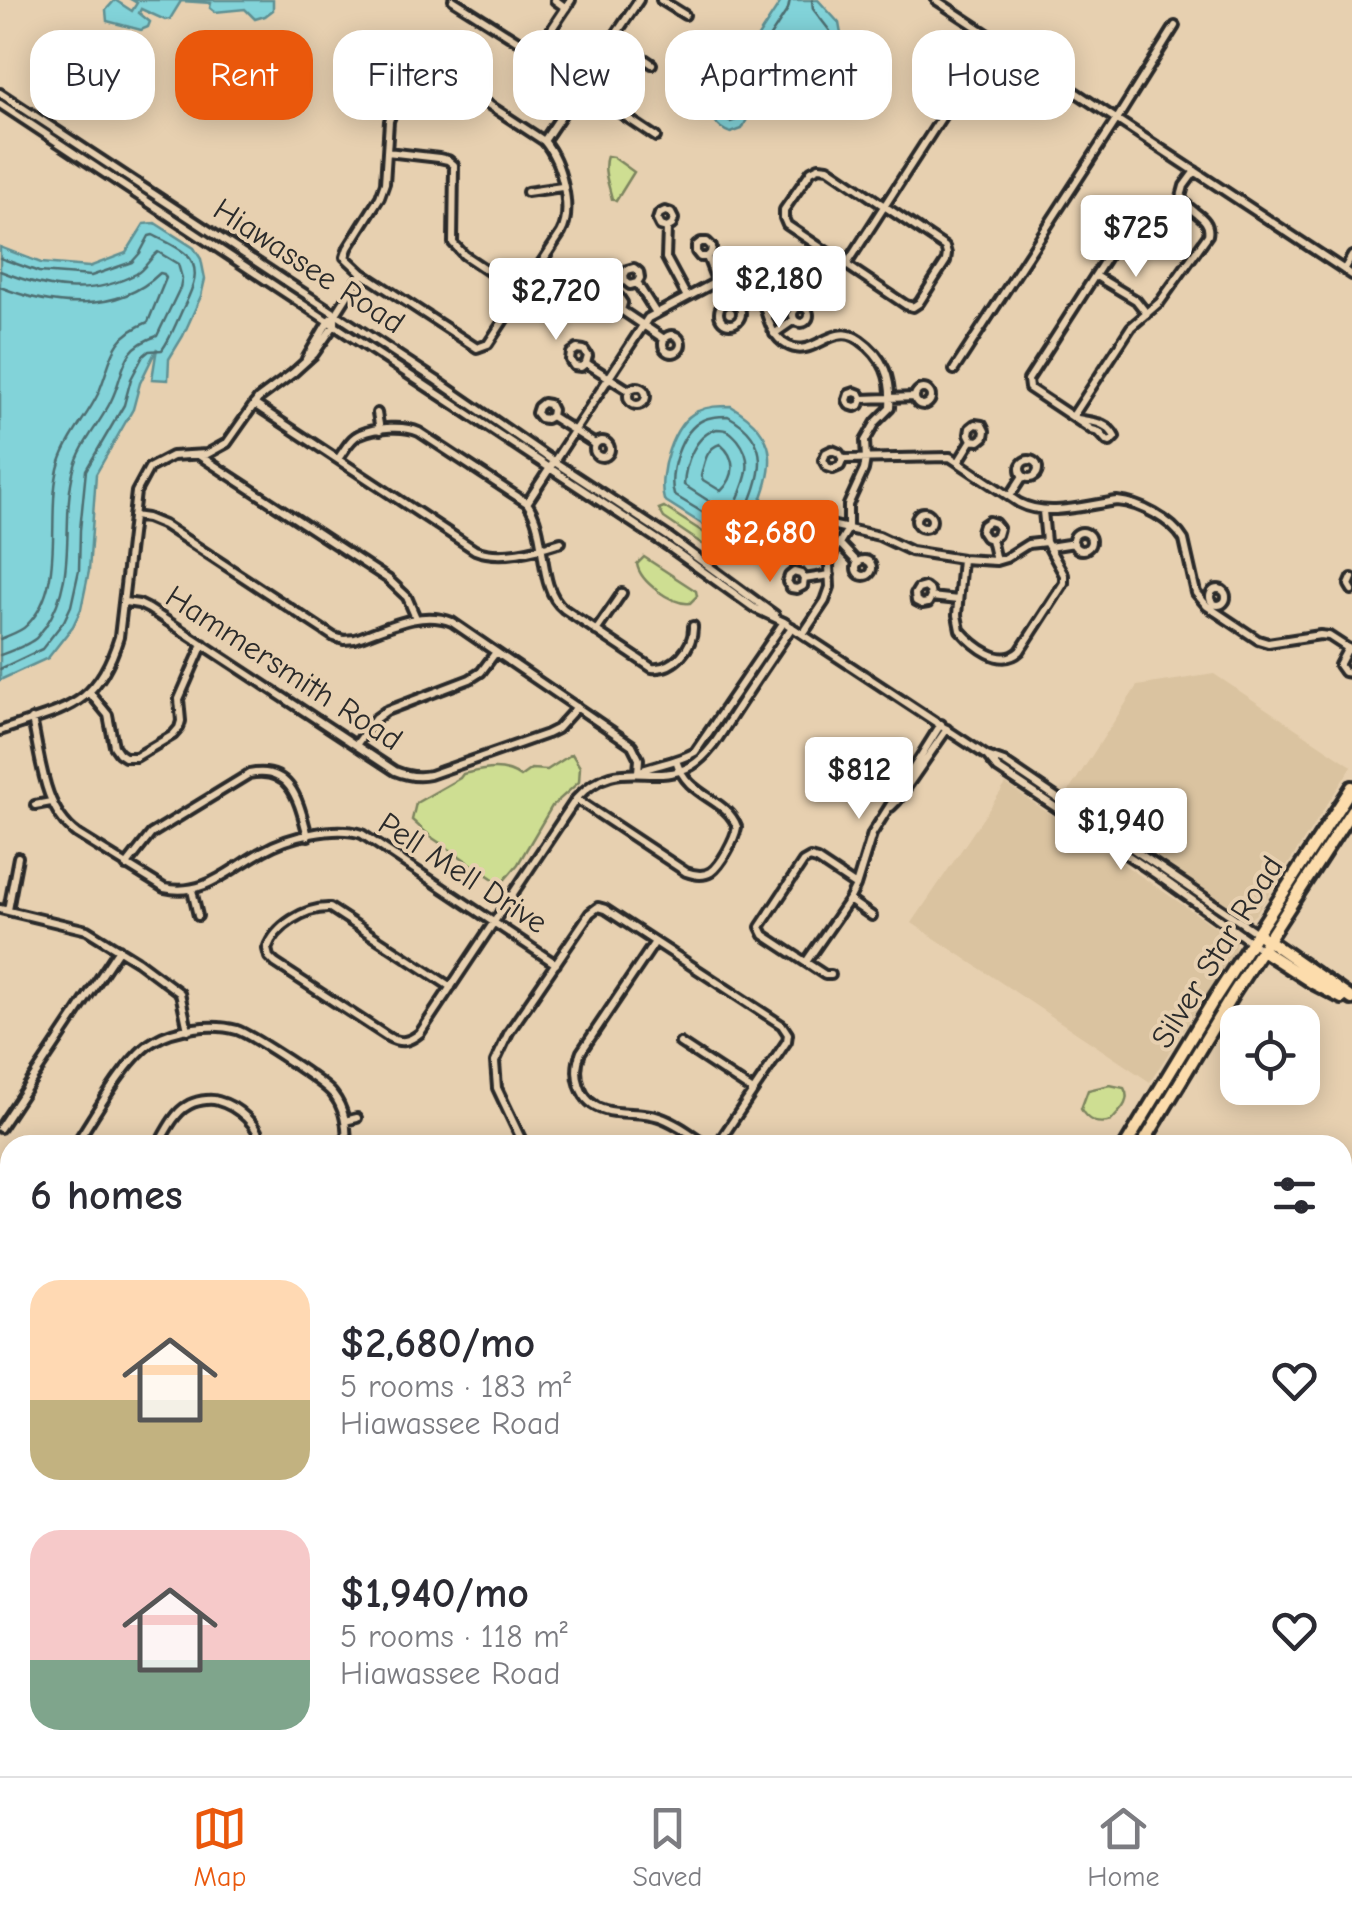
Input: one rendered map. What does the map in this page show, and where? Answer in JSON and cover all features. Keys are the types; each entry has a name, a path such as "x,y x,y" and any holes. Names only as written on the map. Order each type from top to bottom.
{"main road":[{"name":"Silver Star Road","path":"1132,1135 1215,998 1352,787"},
{"path":"1344,823 1342,812 1352,797"},
{"name":"Silver Star Road","path":"1148,1135 1352,810"},
{"name":"Hiawassee Road","path":"1254,937 1352,1001"}],"street":[{"path":"453,0 529,48 543,42 569,4 555,0"},
{"path":"619,30 640,0"},
{"path":"661,0 685,15"},
{"path":"936,0 979,30"},
{"path":"954,370 1175,26"},
{"path":"645,59 652,64"},
{"path":"421,68 429,68 544,142 556,158 568,208 565,226 488,344 477,348 362,273 345,257 380,197 387,152 393,110 421,68"},
{"path":"1075,92 1352,275"},
{"name":"Hiawassee Road","path":"1,98 551,465 754,608 788,625 944,726 987,756 998,769 1254,937"},
{"path":"544,142 559,120"},
{"path":"632,120 656,136"},
{"path":"846,265 940,120"},
{"path":"387,152 440,158 454,165 454,243 464,256 521,293"},
{"path":"819,167 828,168 884,206 944,247 947,254 913,307 787,225 780,214 819,167"},
{"path":"1074,418 1131,327 1160,302 1210,231 1208,222 1186,207 1182,198 1184,186 1195,171"},
{"path":"527,192 562,186"},
{"path":"667,228 666,258 686,297"},
{"path":"1074,418 1097,421 1115,437 1107,441 1030,388 1028,380 1112,249 1129,236"},
{"path":"1344,270 1352,256"},
{"path":"707,257 726,303"},
{"path":"0,731 76,703 102,680 119,637 136,492 149,468 172,456 199,456 227,442 263,393 304,363 362,273"},
{"path":"1096,276 1136,300 1146,314"},
{"path":"526,503 643,324 656,312 716,282 740,278 754,285 774,334 786,345 809,348 844,333 872,349 887,372 890,408 865,440 864,470 850,498 848,529 831,556 830,587 802,634"},
{"path":"637,284 656,312"},
{"path":"622,310 664,338"},
{"path":"774,334 794,320"},
{"path":"586,363 630,391"},
{"path":"862,400 915,397"},
{"path":"254,404 476,550 495,554 561,542"},
{"path":"377,413 380,430"},
{"path":"551,416 595,444"},
{"path":"338,459 360,434 410,428 419,432 526,503 537,520 552,597 564,609 645,665 662,669 681,656 694,635 693,626"},
{"path":"958,461 972,440"},
{"path":"199,456 388,579 407,597 416,618"},
{"path":"842,459 942,456 958,461 1029,508 1043,511 1128,502 1180,533 1196,593 1213,606 1258,640 1268,643 1329,636 1350,649 1339,666 1344,672 1352,672"},
{"path":"1010,496 1024,476"},
{"path":"962,559 958,624 964,636 995,657 1014,657 1064,583 1064,575 1047,545 1043,511"},
{"path":"133,516 164,525 334,637 355,639 416,618 452,622 632,745 638,772"},
{"path":"822,523 879,536 911,551 962,559 996,561 1028,544 1074,543"},
{"path":"992,539 996,561"},
{"path":"840,544 858,563"},
{"path":"804,580 830,575"},
{"path":"1352,578 1352,590"},
{"path":"596,631 622,593"},
{"path":"932,597 958,600"},
{"name":"Hammersmith Road","path":"124,602 149,608 406,776 420,777 558,730 576,707"},
{"path":"451,987 330,908 305,913 288,923 275,934 268,949 269,958 275,963 396,1042 405,1042 420,1033 451,987 494,923 576,798 585,788 612,775 638,772 695,752 788,625"},
{"path":"638,772 679,771 711,748 788,625"},
{"path":"90,693 108,715 114,746 125,757 136,757 173,735 185,722 178,700 203,644"},
{"path":"356,745 374,719 386,711 470,679 496,652"},
{"path":"32,719 51,802 66,826 164,888 192,890 198,916"},
{"path":"806,962 849,900 872,834 893,798 944,726"},
{"path":"576,798 686,872 705,875 712,871 738,828 729,812 690,786 676,760"},
{"path":"126,866 151,834 257,772 277,776 293,789 308,836"},
{"path":"35,806 51,802"},
{"name":"Pell Mell Drive","path":"192,890 266,848 338,830 362,834 556,964"},
{"path":"18,857 4,910 87,930 119,950 180,992 188,1030"},
{"path":"831,976 764,935 760,927 803,862 810,858 856,886"},
{"path":"849,900 872,916"},
{"path":"519,1135 497,1088 495,1062 510,1032 590,913 598,907 782,1026 788,1034 788,1042 724,1135"},
{"path":"655,942 581,1052 576,1064 577,1077 580,1090 596,1106 659,1117 693,1135"},
{"path":"0,1128 119,950"},
{"path":"82,1135 140,1051 152,1041 188,1030 224,1028 247,1034 326,1087 339,1104 346,1135"},
{"path":"680,1043 753,1091"},
{"path":"165,1135 181,1110 198,1102 217,1100 255,1126 260,1135"},
{"path":"345,1121 357,1118"}],"shaded area":[{"path":"1214,674 1352,766 1251,918 1239,914 1065,797 1137,686"},
{"path":"1006,784 1236,941 1235,950 1150,1082 912,923"}],"green space":[{"path":"607,156 634,172 616,201 606,178"},
{"path":"664,507 731,550 730,555 720,556 664,518 659,509"},
{"path":"644,557 696,591 697,596 690,603 683,603 658,591 639,571 637,564"},
{"path":"572,754 580,767 579,782 552,806 518,864 501,884 412,820 416,803 463,774 500,769 520,777 531,769 547,770"},
{"path":"1110,1085 1124,1088 1124,1106 1111,1121 1090,1119 1081,1109 1088,1090"}],"water":[{"path":"115,0 132,11 137,3 132,0 273,0 273,10 255,19 245,9 215,12 211,3 181,1 170,19 165,20 141,9 139,13 150,22 141,30 107,21 106,10"},
{"path":"782,0 818,0 839,23 840,30 762,30"},
{"path":"715,120 747,120 742,129 731,133 720,128"},
{"path":"155,223 194,248 201,259 205,279 201,296 169,359 168,380 152,379 157,348 140,383 133,409 96,474 89,571 73,626 48,658 0,680 0,247 41,263 89,267 126,253 144,224"},
{"path":"731,406 752,421 770,453 766,487 745,546 732,543 664,500 662,489 665,464 681,426 702,409"}]}
